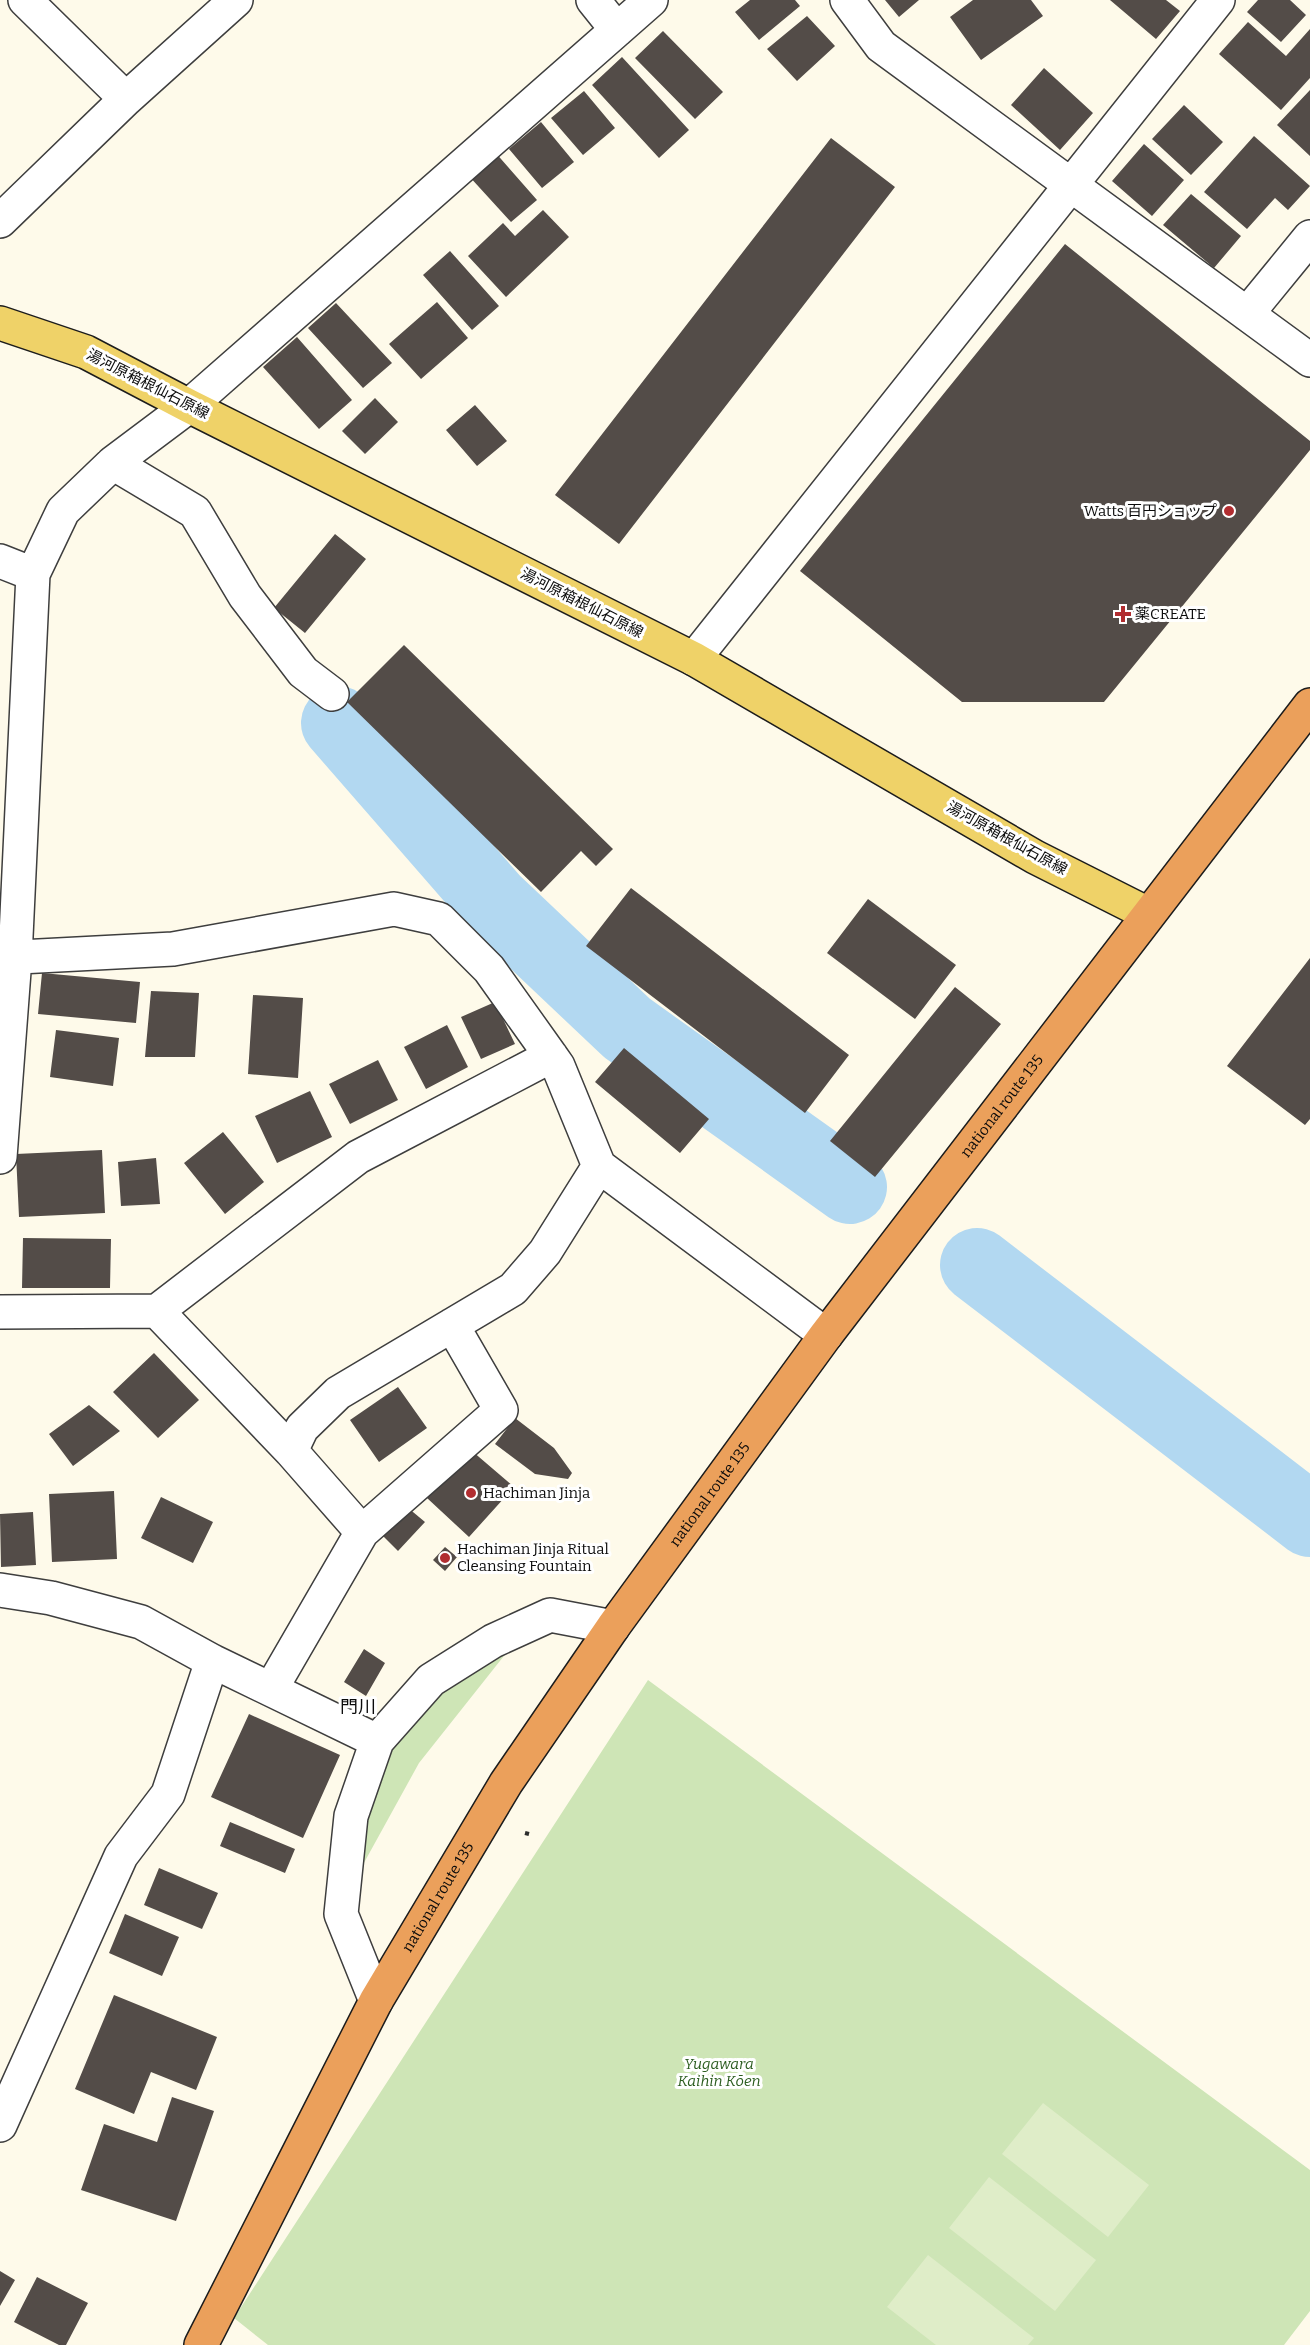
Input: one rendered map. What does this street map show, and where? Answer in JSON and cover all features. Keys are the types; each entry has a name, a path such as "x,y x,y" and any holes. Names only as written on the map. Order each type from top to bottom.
{"highway":[{"name":"national route 135","path":"201,2345 376,2001 506,1783 613,1627 826,1335 1310,705"}],"main road":[{"name":"湯河原箱根仙石原線","path":"0,323 86,352 694,659 1035,856 1148,914"}],"street":[{"path":"25,0 126,99"},
{"path":"0,221 126,99 236,0"},
{"path":"593,0 617,30"},
{"path":"0,1157 7,958 33,574 63,511 113,463 189,406 651,0"},
{"path":"847,0 881,46 1310,360"},
{"path":"694,659 1218,0"},
{"path":"1247,314 1310,237"},
{"path":"113,463 195,512 245,596 303,672 332,694"},
{"path":"0,561 33,574"},
{"path":"7,958 173,949 394,909 439,919 489,969 558,1066 599,1166 826,1335"},
{"path":"0,1312 157,1311 358,1157 551,1056"},
{"path":"291,1451 302,1428 338,1393 513,1289 545,1252 599,1166"},
{"path":"157,1311 291,1451 362,1532"},
{"path":"271,1689 362,1532 501,1410 452,1325"},
{"path":"0,1590 51,1598 141,1622 212,1661 377,1741"},
{"path":"376,2001 341,1914 351,1816 377,1741 431,1680 493,1641 550,1615 613,1627"},
{"path":"0,2125 121,1856 168,1794 212,1661"}],"green space":[{"path":"519,1637 419,1763 349,1890 383,1752 434,1686"},
{"name":"Yugawara Kaihin Kōen","path":"648,1680 1310,2170 1310,2311 1284,2345 268,2345 234,2318"},
{"path":"1043,2103 1149,2185 1108,2237 1002,2154"},
{"path":"989,2177 1096,2260 1055,2311 949,2228"},
{"path":"928,2255 1034,2338 1028,2345 936,2345 887,2307"}],"building":[{"path":"750,0 795,0 800,6 759,40 735,12"},
{"path":"885,0 919,0 899,17"},
{"path":"973,0 1031,0 1043,16 981,60 950,17"},
{"path":"1110,0 1166,0 1180,11 1156,39"},
{"path":"1258,0 1290,0 1306,15 1281,42 1247,12"},
{"path":"807,16 835,46 797,81 767,49"},
{"path":"1248,22 1286,56 1310,29 1310,78 1281,110 1219,54"},
{"path":"663,31 723,92 695,119 635,58"},
{"path":"622,57 689,130 659,158 592,85"},
{"path":"1044,68 1093,113 1060,150 1011,105"},
{"path":"1310,90 1310,156 1277,125"},
{"path":"584,91 615,128 583,155 551,118"},
{"path":"1184,105 1223,142 1191,175 1152,139"},
{"path":"541,122 574,162 542,188 509,149"},
{"path":"1254,136 1310,186 1288,210 1275,198 1247,229 1204,192"},
{"path":"831,138 895,187 619,544 555,495"},
{"path":"1144,144 1184,180 1152,216 1112,181"},
{"path":"494,151 537,200 511,222 468,175"},
{"path":"1191,194 1241,236 1214,268 1163,225"},
{"path":"543,210 569,237 506,297 468,256 503,223 515,236"},
{"path":"1065,244 1310,441 1310,450 1104,702 962,702 800,571"},
{"path":"450,251 499,306 472,330 423,275"},
{"path":"437,302 468,338 421,379 389,344"},
{"path":"336,303 392,363 363,388 308,328"},
{"path":"297,337 352,400 319,429 263,367"},
{"path":"375,398 398,422 365,454 342,431"},
{"path":"475,405 507,441 477,466 446,430"},
{"path":"335,534 366,559 305,633 274,608"},
{"path":"404,645 613,849 596,866 581,851 541,892 347,702"},
{"path":"631,888 849,1055 805,1113 586,946"},
{"path":"868,899 956,965 915,1019 827,953"},
{"path":"1310,958 1310,1119 1305,1125 1227,1066"},
{"path":"42,973 140,982 136,1023 38,1014"},
{"path":"955,987 1001,1024 875,1177 830,1141"},
{"path":"151,991 199,993 195,1057 145,1057"},
{"path":"253,995 303,998 298,1078 248,1074"},
{"path":"495,1002 515,1044 481,1059 461,1017"},
{"path":"447,1025 468,1067 426,1089 404,1047"},
{"path":"56,1030 119,1038 113,1086 50,1077"},
{"path":"624,1048 709,1119 680,1153 595,1082"},
{"path":"378,1060 398,1100 350,1124 329,1084"},
{"path":"310,1091 332,1137 277,1163 255,1116"},
{"path":"223,1132 264,1182 225,1214 184,1163"},
{"path":"102,1150 105,1213 19,1217 16,1154"},
{"path":"156,1158 160,1204 121,1206 118,1162"},
{"path":"23,1238 111,1239 110,1288 22,1288"},
{"path":"154,1353 199,1400 158,1438 113,1392"},
{"path":"398,1387 427,1428 379,1462 350,1420"},
{"path":"89,1405 120,1431 73,1466 49,1434"},
{"path":"515,1418 554,1448 572,1473 568,1479 535,1474 495,1444"},
{"name":"Hachiman Jinja","path":"472,1451 514,1487 469,1537 427,1498"},
{"path":"114,1491 117,1559 52,1562 49,1494"},
{"path":"161,1497 213,1522 193,1563 141,1538"},
{"path":"407,1507 425,1522 398,1551 381,1534"},
{"path":"33,1512 36,1565 1,1567 0,1514"},
{"name":"Hachiman Jinja Ritual Cleansing Fountain","path":"445,1547 457,1557 445,1571 433,1560"},
{"path":"364,1649 385,1663 366,1696 344,1682"},
{"path":"249,1714 340,1755 303,1838 211,1797"},
{"path":"230,1822 295,1849 285,1873 220,1846"},
{"path":"159,1868 218,1893 202,1929 144,1905"},
{"path":"125,1914 179,1937 162,1976 109,1953"},
{"path":"114,1995 217,2037 196,2090 151,2072 134,2114 75,2089"},
{"path":"172,2097 214,2111 176,2221 81,2190 104,2124 157,2142"},
{"path":"0,2271 15,2280 0,2306"},
{"path":"37,2277 88,2303 66,2345 59,2345 14,2322"}],"waterway":[{"path":"338,723 493,901 627,1028 850,1187"},
{"path":"977,1265 1310,1520"}],"place":[{"name":"Watts 百円ショップ","path":"1229,511"},
{"name":"薬CREATE","path":"1123,614"},
{"name":"Hachiman Jinja","path":"471,1493"},
{"name":"Hachiman Jinja Ritual Cleansing Fountain","path":"445,1558"}],"district":[{"name":"門川","path":"358,1707"}]}
